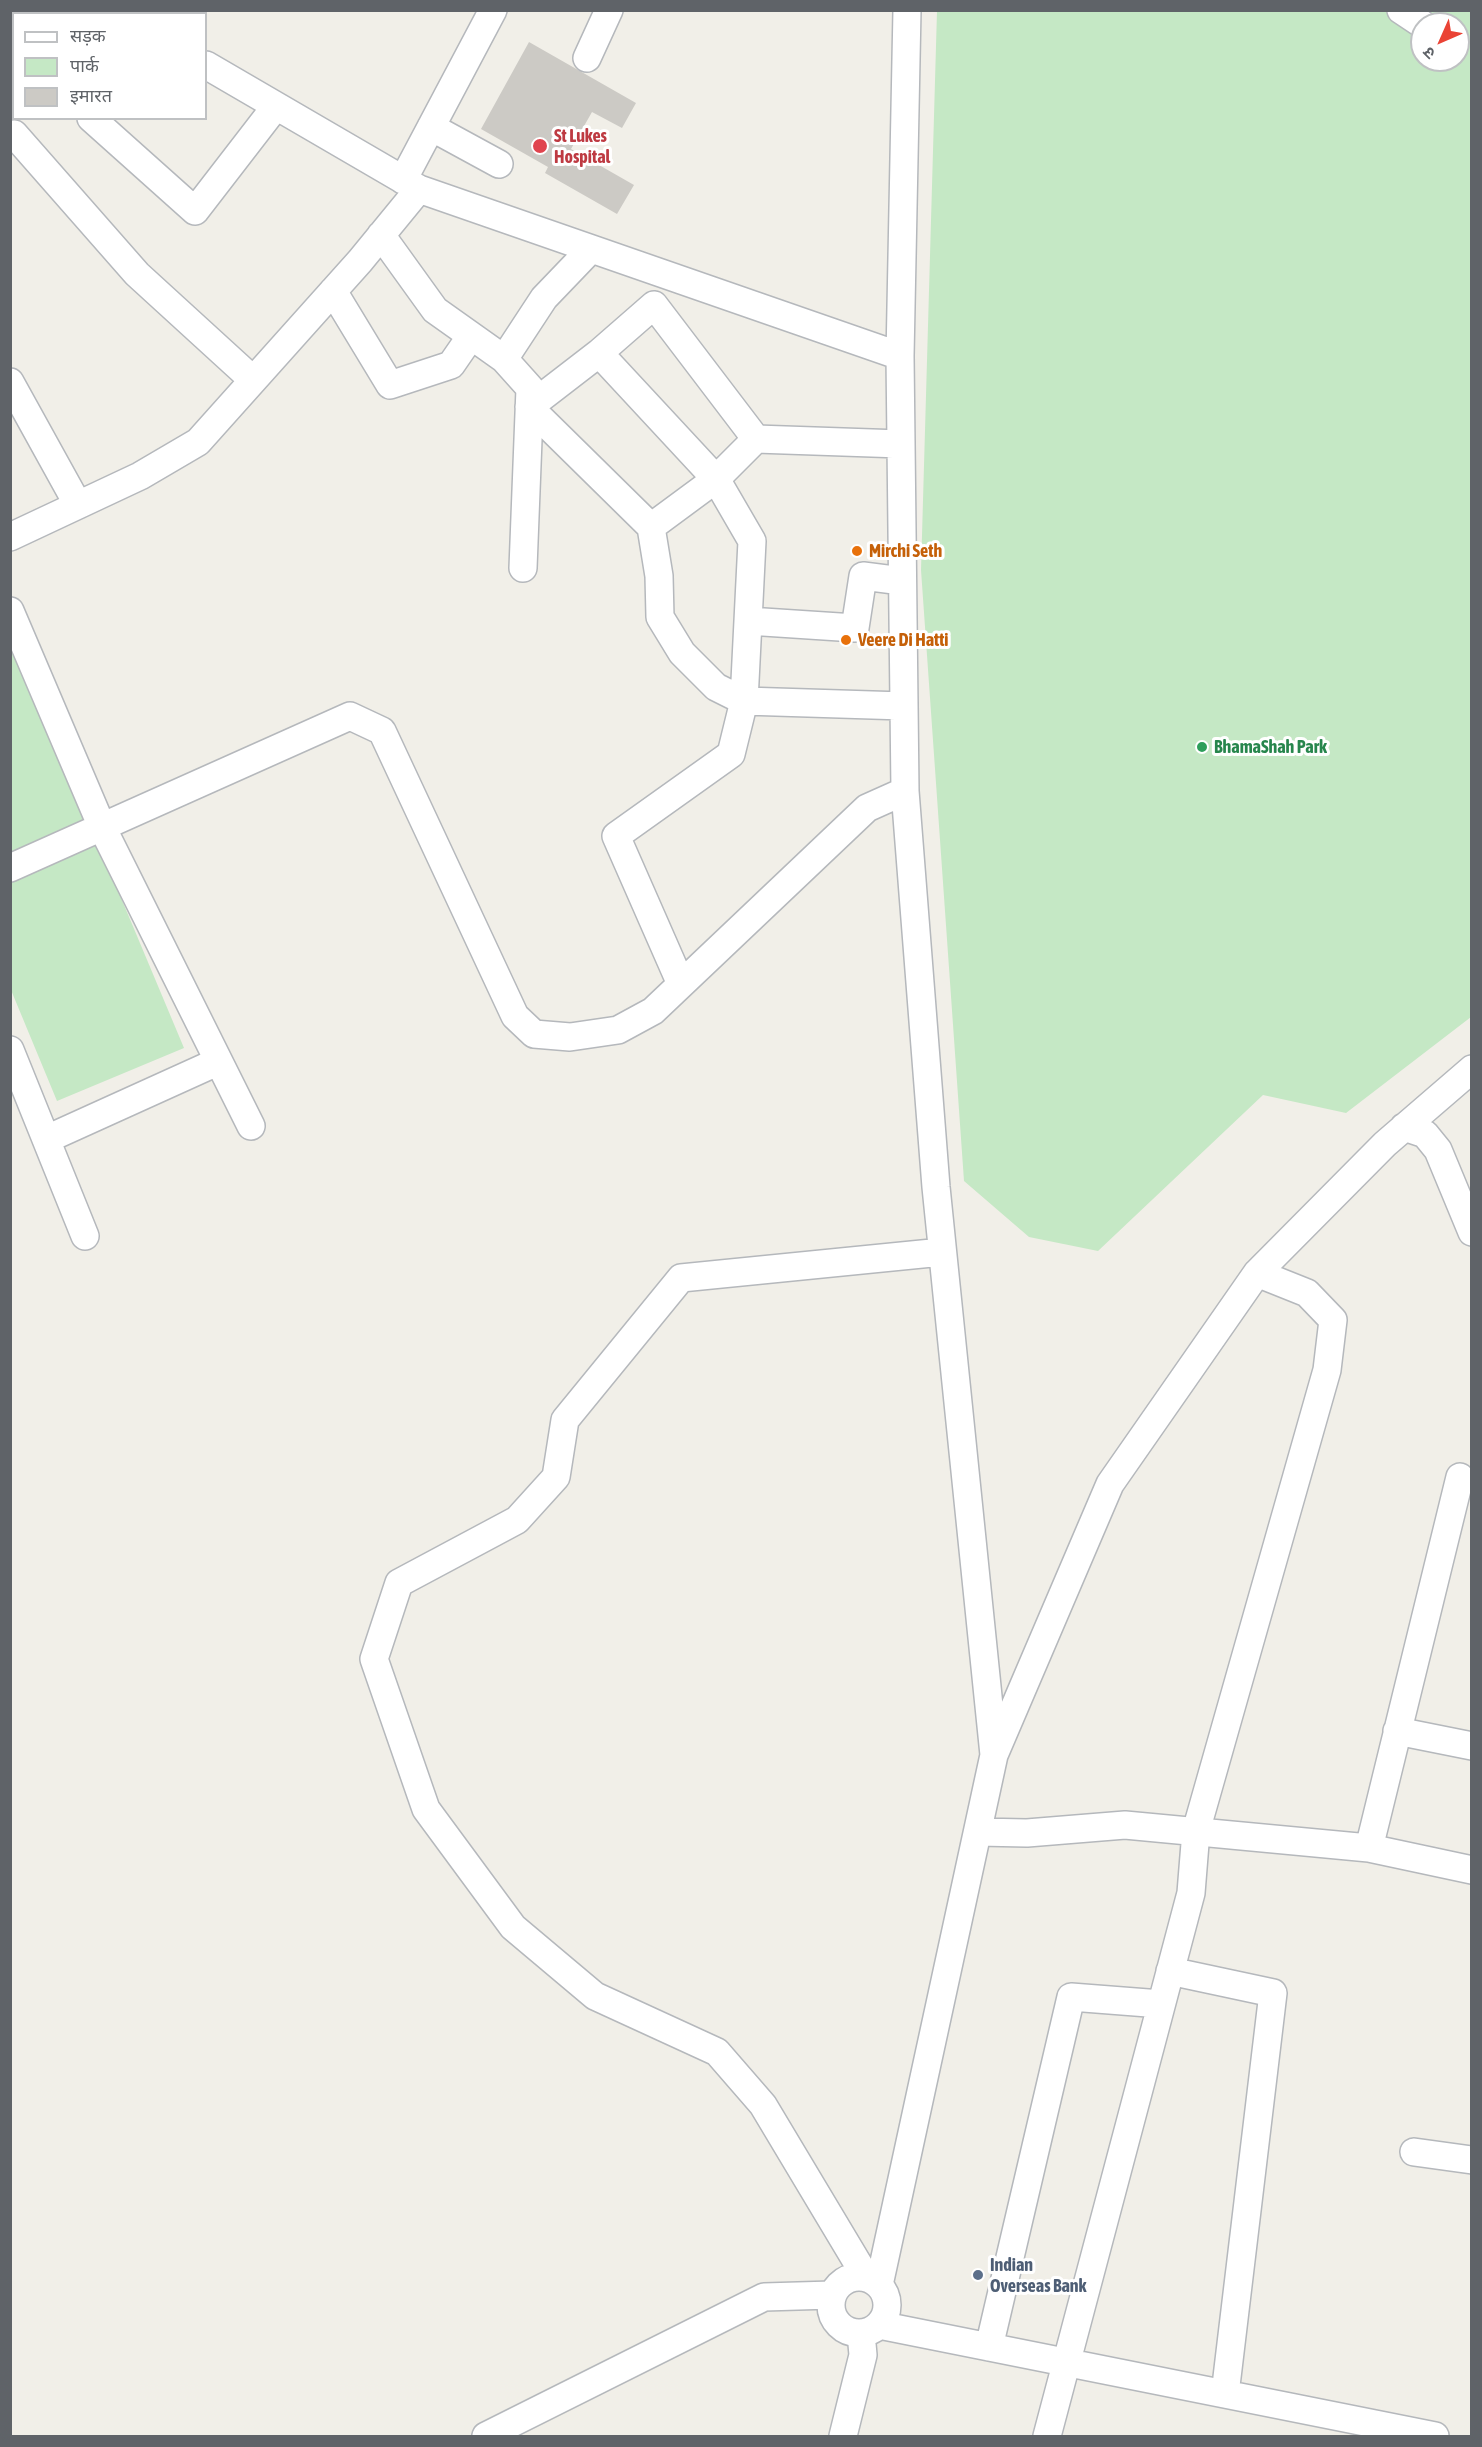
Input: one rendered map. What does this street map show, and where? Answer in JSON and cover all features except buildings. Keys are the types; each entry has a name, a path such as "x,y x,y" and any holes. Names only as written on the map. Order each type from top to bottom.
{"street":[{"path":"13,528 78,505 140,476 198,442 381,235 411,184 431,127 493,10"},
{"path":"587,58 609,10"},
{"path":"907,10 900,356 905,791 942,1251 994,1755"},
{"path":"207,66 411,184 900,356"},
{"path":"93,120 195,211 276,106"},
{"path":"431,127 499,164"},
{"path":"18,130 137,274 253,380"},
{"path":"381,235 435,310 504,359 530,388 523,568"},
{"path":"504,359 544,298 591,249"},
{"path":"333,291 390,385 451,366 471,336"},
{"path":"529,407 599,353 654,305 756,439"},
{"path":"599,353 716,479 753,541 744,701 731,754 616,836 681,984"},
{"path":"10,382 78,505"},
{"path":"529,407 651,527 660,576 660,617 681,653 716,687 744,701 904,706"},
{"path":"651,527 716,479 756,439 901,444"},
{"path":"748,621 855,628 863,576 902,581"},
{"path":"10,611 102,827 217,1062 251,1126"},
{"path":"10,868 350,716 382,731 515,1016 534,1034 570,1037 618,1030 653,1011 867,808 905,791"},
{"path":"10,1050 85,1236"},
{"path":"46,1139 217,1062"},
{"path":"873,2281 994,1755 1110,1484 1257,1273 1404,1127 1472,1069"},
{"path":"1404,1127 1425,1134 1438,1150 1472,1232"},
{"path":"843,2436 870,2329 887,2307 886,2298 873,2281 763,2105 717,2052 595,1996 513,1927 426,1809 374,1659 399,1583 517,1520 525,1512 556,1478 565,1420 681,1278 942,1251"},
{"path":"1047,2436 1191,1893 1196,1830 1327,1370 1333,1320 1307,1293 1257,1273"},
{"path":"1368,1848 1460,1477"},
{"path":"1397,1731 1472,1746"},
{"path":"978,1832 1027,1833 1125,1825 1196,1830 1368,1848 1472,1870"},
{"path":"1170,1971 1274,1993 1225,2394"},
{"path":"989,2347 1071,1997 1161,2004"},
{"path":"1414,2152 1472,2160"},
{"path":"873,2281 847,2278 839,2283 832,2295 830,2307 837,2323 844,2329 870,2329 989,2347 1435,2436"},
{"path":"486,2436 764,2297 832,2295"}],"green space":[{"name":"BhamaShah Park","path":"937,11 1471,11 1471,1017 1346,1113 1263,1095 1098,1251 1029,1237 964,1181 921,570"},
{"path":"10,647 85,819 11,853 10,853"},
{"path":"98,843 184,1048 57,1101 11,990 10,880"}],"place":[{"name":"St Lukes Hospital","path":"540,146"},
{"name":"Mirchi Seth","path":"857,551"},
{"name":"Veere Di Hatti","path":"846,640"},
{"name":"BhamaShah Park","path":"1202,747"},
{"name":"Indian Overseas Bank","path":"978,2275"}]}
